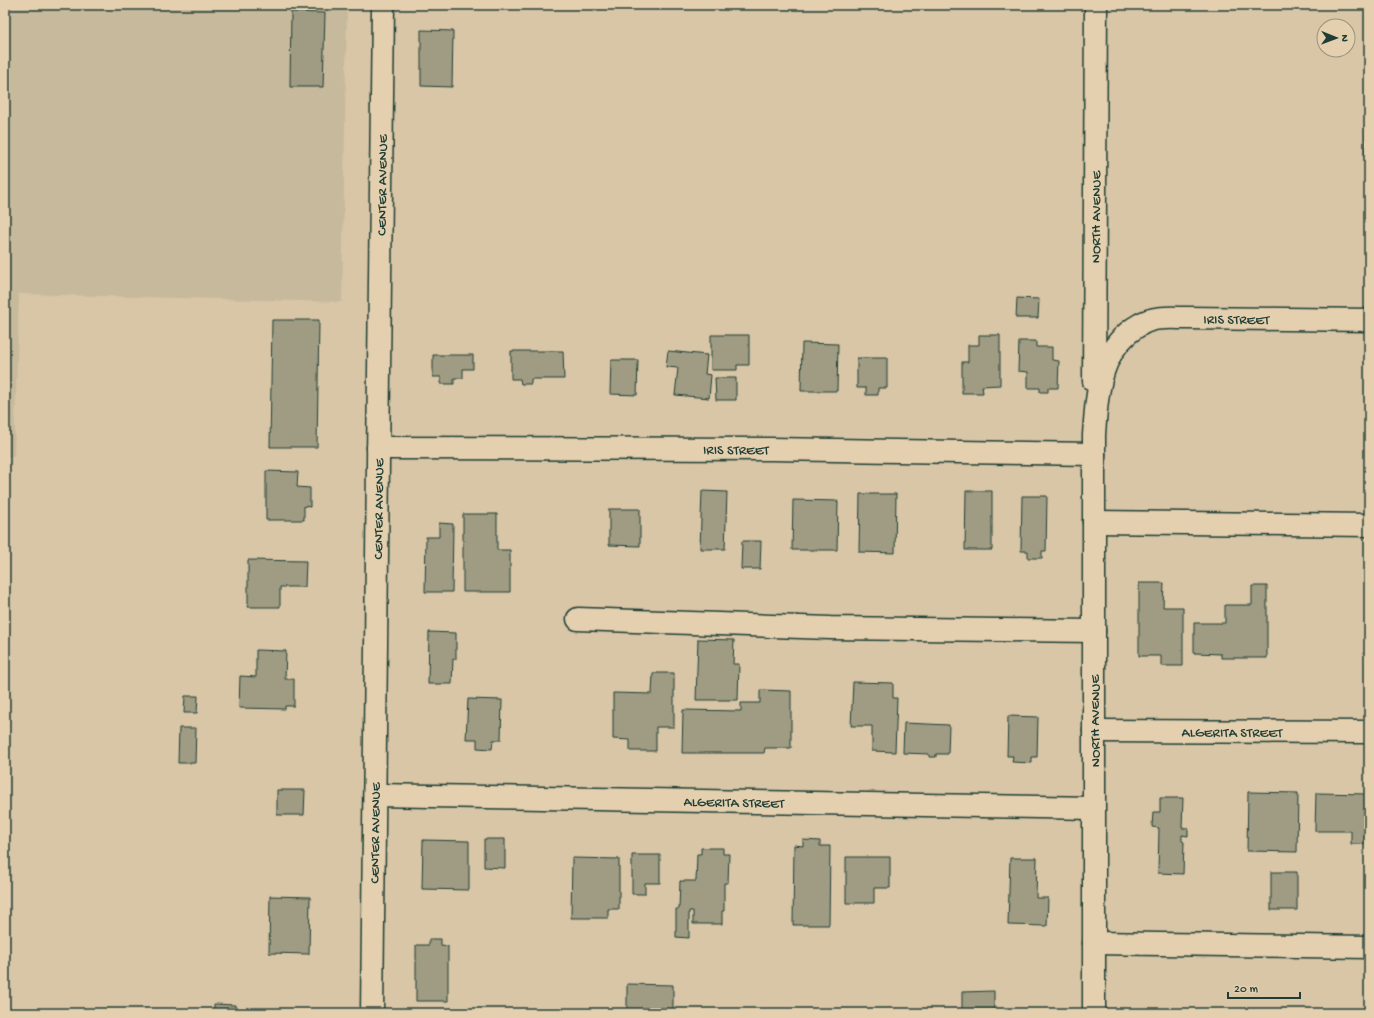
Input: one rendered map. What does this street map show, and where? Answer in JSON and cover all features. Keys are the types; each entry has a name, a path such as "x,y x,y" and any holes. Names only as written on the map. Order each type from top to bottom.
{"street":[{"name":"CENTER AVENUE","path":"372,1013 383,5"},
{"name":"NORTH AVENUE","path":"1094,1013 1093,808 1096,5"},
{"name":"IRIS STREET","path":"1114,347 1141,323 1157,319 1369,320"},
{"name":"NORTH AVENUE","path":"1094,429 1101,374 1114,347"},
{"name":"IRIS STREET","path":"378,448 770,449 1094,454"},
{"path":"1094,522 1369,525"},
{"path":"578,619 830,628 1094,631"},
{"name":"ALGERITA STREET","path":"1094,731 1369,732"},
{"name":"ALGERITA STREET","path":"374,795 1093,808"},
{"path":"1094,943 1369,947"}],"shaded area":[{"path":"5,5 347,5 342,302 19,294 14,457 5,457"}],"building":[{"path":"291,12 325,13 323,87 290,87"},
{"path":"421,30 453,31 452,87 421,86"},
{"path":"1366,122 1369,122 1369,156 1365,155"},
{"path":"1017,298 1039,299 1038,318 1016,318"},
{"path":"272,320 319,320 317,447 270,447"},
{"path":"711,335 749,335 749,365 737,365 737,370 711,370"},
{"path":"979,335 1000,335 1000,385 982,386 983,393 962,393 962,362 968,362 968,345 979,345"},
{"path":"1019,341 1036,341 1036,347 1052,347 1052,360 1059,361 1058,388 1048,388 1048,392 1040,392 1040,388 1028,388 1028,372 1018,371"},
{"path":"802,343 838,344 837,391 801,391"},
{"path":"511,351 563,351 564,379 531,379 531,384 521,384 520,379 511,379"},
{"path":"668,351 707,355 705,374 711,375 709,398 675,395 678,368 666,367"},
{"path":"433,355 473,355 473,369 463,369 463,378 454,378 454,384 441,384 441,377 433,377"},
{"path":"857,358 887,358 887,388 878,388 878,395 866,395 866,388 857,388"},
{"path":"611,360 638,360 637,395 610,394"},
{"path":"715,378 736,378 736,400 716,400"},
{"path":"266,471 298,472 297,487 310,488 310,507 304,506 304,520 266,520"},
{"path":"702,491 727,492 725,549 700,549"},
{"path":"966,491 992,491 992,550 965,550"},
{"path":"860,494 896,494 895,553 859,552"},
{"path":"1022,496 1047,496 1046,551 1042,551 1042,558 1028,558 1028,551 1021,551"},
{"path":"793,500 838,501 837,550 792,550"},
{"path":"609,509 640,509 640,546 609,545"},
{"path":"463,514 497,514 497,550 510,550 510,592 463,592"},
{"path":"439,523 453,524 452,592 425,592 426,537 439,537"},
{"path":"742,541 761,541 760,569 741,569"},
{"path":"248,560 306,561 305,587 280,587 280,607 248,607"},
{"path":"1139,583 1164,583 1163,607 1183,607 1183,666 1161,666 1161,656 1139,656"},
{"path":"1252,586 1267,586 1267,658 1221,658 1221,654 1194,653 1194,623 1225,623 1225,605 1252,605"},
{"path":"429,632 456,633 456,659 453,659 452,684 428,684"},
{"path":"698,639 734,640 733,664 739,664 738,700 696,700"},
{"path":"256,650 286,651 285,679 294,679 294,706 285,706 285,709 239,708 240,676 256,677"},
{"path":"653,673 674,673 674,727 656,727 656,751 630,751 630,740 613,739 613,693 652,694"},
{"path":"853,682 893,683 893,698 897,698 895,752 872,751 872,726 851,726"},
{"path":"760,690 791,691 791,748 765,748 764,753 682,753 683,710 741,711 741,703 760,703"},
{"path":"185,696 198,696 197,713 184,713"},
{"path":"468,699 502,700 501,740 493,740 492,749 477,748 477,739 466,739"},
{"path":"1008,716 1038,717 1037,757 1032,757 1032,763 1012,762 1013,756 1007,756"},
{"path":"904,723 949,725 948,754 936,754 936,757 929,757 929,754 903,753"},
{"path":"179,728 196,728 195,763 178,763"},
{"path":"277,790 305,790 304,815 277,815"},
{"path":"1248,792 1298,793 1297,852 1247,851"},
{"path":"1316,793 1367,794 1367,844 1351,844 1351,831 1315,831"},
{"path":"1160,798 1183,798 1182,828 1188,828 1188,836 1182,835 1182,841 1184,842 1183,874 1158,873 1159,828 1152,827 1153,812 1160,812"},
{"path":"484,839 505,839 505,868 484,867"},
{"path":"423,840 469,841 469,890 422,889"},
{"path":"803,840 820,841 820,846 830,846 829,925 793,925 794,845 803,846"},
{"path":"701,848 723,848 723,854 729,854 728,883 724,883 724,911 722,911 722,924 693,924 693,911 689,911 689,938 676,937 676,909 679,909 680,881 696,881 697,854 701,854"},
{"path":"632,855 660,855 660,883 645,883 645,894 632,894"},
{"path":"846,857 890,857 890,888 874,888 874,903 846,903"},
{"path":"572,858 619,859 619,909 608,909 608,918 571,918"},
{"path":"1010,858 1037,858 1036,898 1048,898 1047,926 1008,925"},
{"path":"1271,872 1297,872 1297,910 1271,910"},
{"path":"270,896 310,897 309,954 269,953"},
{"path":"429,939 441,939 441,945 448,946 448,1001 416,1001 416,945 429,945"},
{"path":"627,984 673,985 673,1013 627,1013"},
{"path":"994,991 994,1013 972,1013 972,1011 962,1010 962,992"},
{"path":"214,1004 235,1005 235,1013 214,1013"}]}
